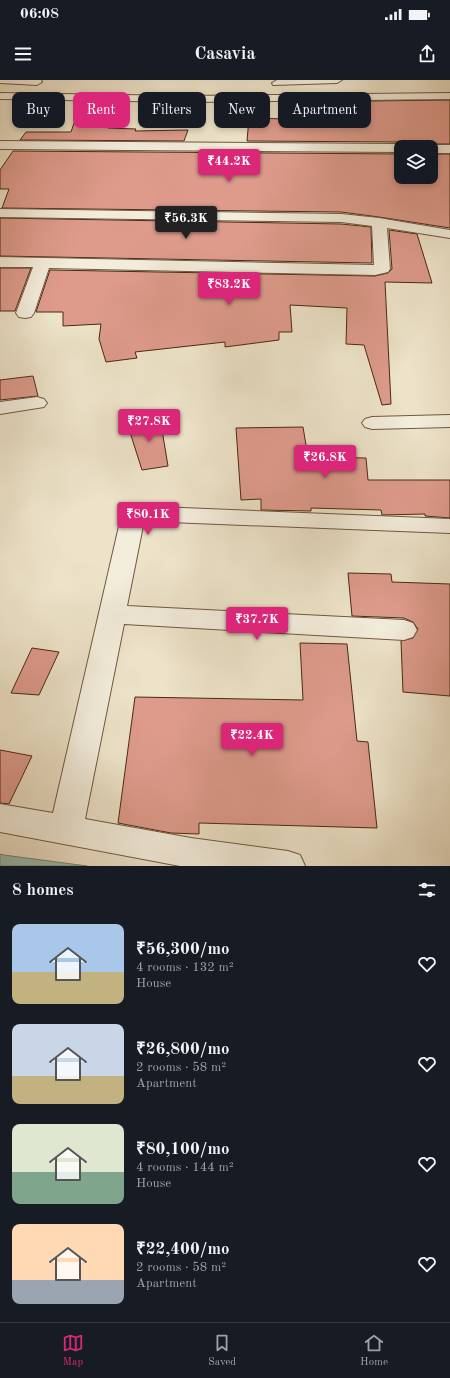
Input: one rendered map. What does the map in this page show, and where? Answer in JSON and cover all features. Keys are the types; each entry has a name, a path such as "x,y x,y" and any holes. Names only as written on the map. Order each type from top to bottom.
{"street":[{"path":"0,80 46,82"},
{"path":"268,83 337,80"},
{"path":"368,86 375,96"},
{"path":"0,96 186,99 450,96"},
{"path":"0,144 394,148"},
{"path":"438,149 450,149"},
{"path":"0,213 323,217 379,222 450,234"},
{"path":"0,262 375,270 382,268 379,222"},
{"path":"25,313 43,262"},
{"path":"0,408 36,404"},
{"path":"372,423 450,421"},
{"path":"66,830 134,513 450,526"},
{"path":"112,614 404,630"},
{"path":"0,818 191,853 288,866"}],"water":[{"path":"0,854 4,855 87,866 0,866"}],"building":[{"path":"450,100 450,144 438,144 438,140 394,140 394,142 247,141 248,128 270,128 270,119 278,119 278,128 371,128 371,101"},
{"path":"73,126 73,128 136,129 135,131 188,130 184,141 20,140 26,132 71,132"},
{"path":"13,151 394,154 394,184 438,184 438,154 450,154 450,228 341,212 2,208 9,189 0,189 0,170"},
{"path":"0,218 341,224 371,227 372,263 0,256"},
{"path":"389,230 417,234 432,283 385,282 391,404 382,405 364,345 346,344 347,308 290,305 292,332 279,332 279,340 225,347 225,342 135,352 137,358 106,362 99,339 101,324 63,326 63,312 36,312 50,270 375,276 388,273 392,269"},
{"path":"0,268 31,268 15,311 0,311"},
{"path":"33,376 38,396 0,400 0,380"},
{"path":"160,418 168,466 142,470 128,426 133,425 130,420"},
{"path":"303,427 308,457 366,458 368,480 450,480 450,518 425,516 425,514 382,515 381,510 311,508 311,511 261,510 261,499 241,500 236,428"},
{"path":"348,573 391,574 392,582 450,584 450,696 403,692 401,641 413,638 418,629 413,622 404,618 352,616"},
{"path":"300,643 347,644 357,741 368,742 377,828 199,823 199,834 171,833 118,823 135,697 303,700"},
{"path":"32,648 59,652 39,695 11,693"},
{"path":"0,750 32,756 9,804 0,803"}]}
